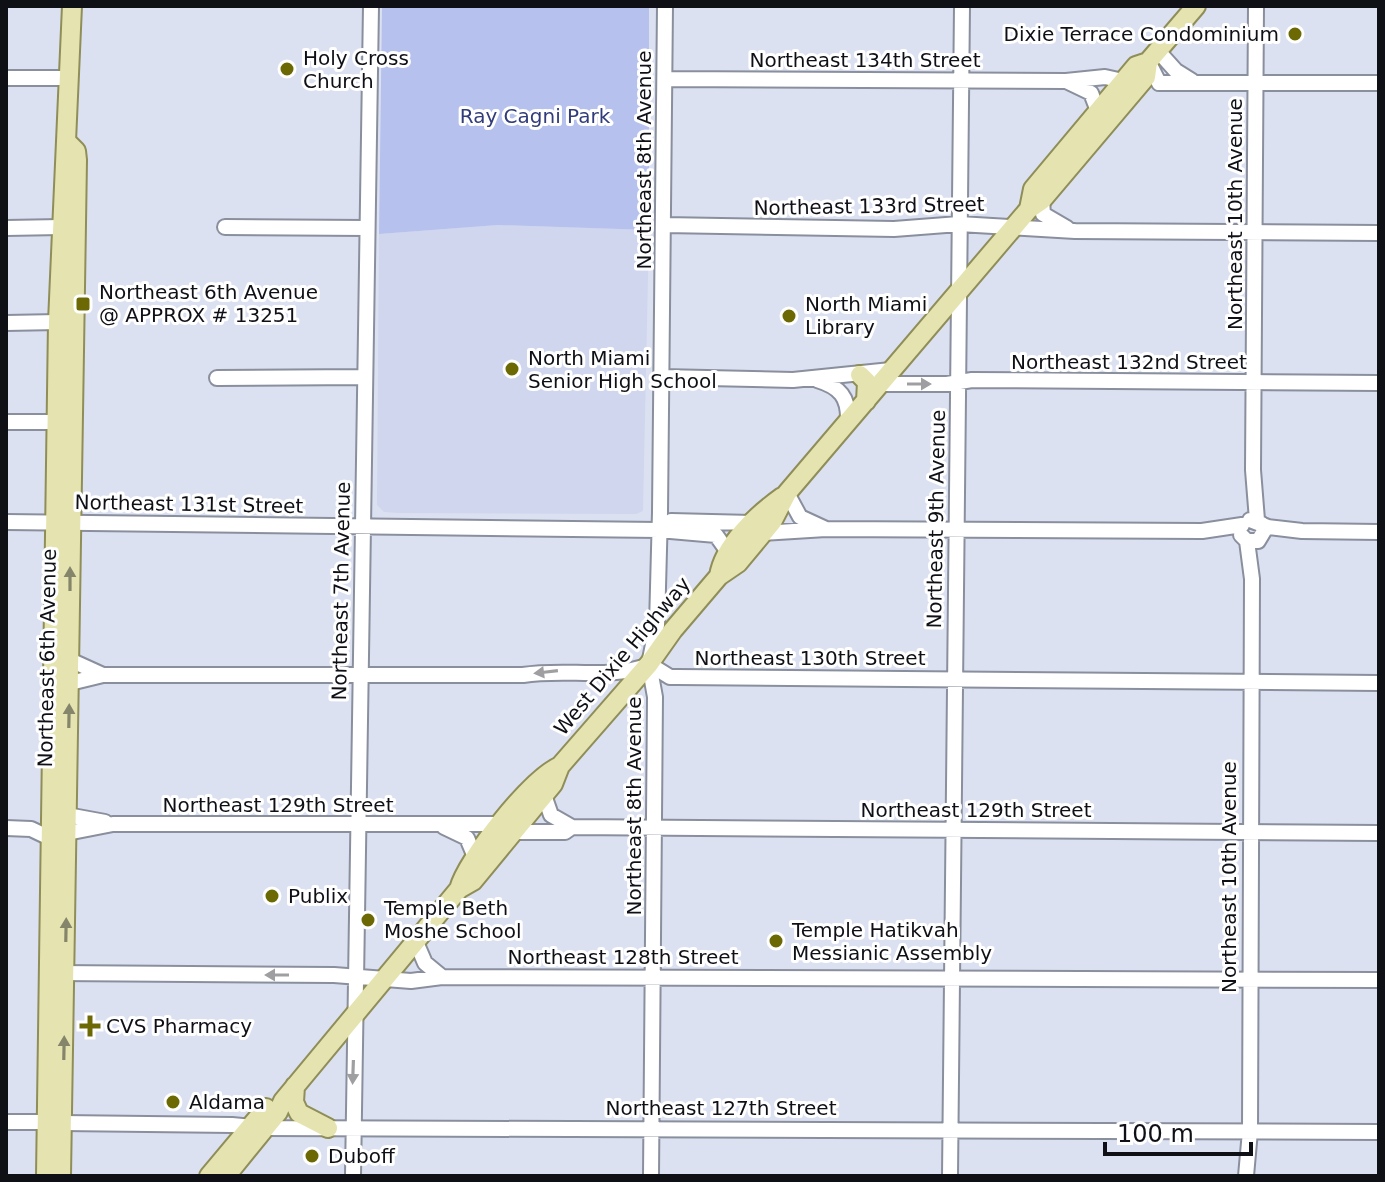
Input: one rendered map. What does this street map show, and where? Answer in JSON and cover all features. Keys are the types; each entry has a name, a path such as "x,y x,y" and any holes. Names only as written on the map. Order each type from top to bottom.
{"main road":[{"name":"Northeast 6th Avenue","path":"46,1176 55,1123 60,827 70,683 58,322 63,151 68,143 72,6"},
{"name":"West Dixie Highway","path":"226,1176 258,1127 268,1105 281,1103 459,889 473,881 545,772 560,766 649,664 719,576 732,570 757,528 763,510 787,493 1014,226 1146,77 1153,57 1196,6"},
{"name":"West Dixie Highway","path":"1035,204 1033,189 1136,66 1153,57"},
{"name":"Northeast 6th Avenue","path":"61,1176 48,1094 67,860 53,785 76,253 76,152 68,143"},
{"path":"61,227 76,253"},
{"path":"860,375 867,382 866,401"},
{"name":"West Dixie Highway","path":"719,576 721,560 757,528"},
{"name":"West Dixie Highway","path":"459,889 464,868 544,795 557,780 560,766"},
{"path":"295,1086 294,1102 299,1113 328,1128"},
{"name":"West Dixie Highway","path":"209,1176 258,1127"}],"street":[{"name":"Northeast 7th Avenue","path":"353,1176 371,6"},
{"name":"Northeast 8th Avenue","path":"651,1176 655,697 649,664 657,625 665,6"},
{"name":"Northeast 9th Avenue","path":"950,1176 962,6"},
{"name":"Northeast 10th Avenue","path":"1246,1176 1250,1131 1248,979 1256,6"},
{"path":"1153,57 1159,83 1379,83"},
{"name":"Northeast 134th Street","path":"665,79 1066,81 1105,77 1123,81"},
{"path":"6,78 68,78"},
{"path":"1066,81 1091,93 1098,111"},
{"path":"1035,204 1043,214 1075,231"},
{"name":"Northeast 133rd Street","path":"664,225 894,229 959,224 1075,231 1379,233"},
{"path":"6,228 61,227"},
{"path":"225,227 366,228"},
{"path":"6,323 58,322"},
{"name":"Northeast 132nd Street","path":"662,377 813,379 860,375 957,383 972,380 1379,383"},
{"path":"217,378 363,377"},
{"path":"813,379 840,390 847,404 848,422"},
{"path":"6,422 60,422"},
{"path":"787,493 800,517 826,529"},
{"name":"Northeast 131st Street","path":"659,530 671,521 757,528 1379,532"},
{"name":"Northeast 131st Street","path":"6,522 659,530 669,534 716,535 728,552"},
{"path":"70,660 103,675"},
{"path":"70,683 103,675 498,676 553,670 616,674 649,664"},
{"name":"Northeast 130th Street","path":"649,664 670,677 1379,683"},
{"path":"544,795 551,815 572,827"},
{"name":"Northeast 129th Street","path":"6,820 60,827"},
{"name":"Northeast 129th Street","path":"6,828 113,824 443,826 565,832 572,827 655,827 1379,833"},
{"path":"443,826 467,838 475,857"},
{"path":"416,942 425,963 442,977"},
{"name":"Northeast 128th Street","path":"57,973 355,976 432,981 442,977 1379,980"},
{"name":"Northeast 127th Street","path":"6,1122 328,1128 1379,1132"}],"shaded area":[{"name":"North Miami Senior High School","path":"498,225 649,230 643,511 636,514 398,513 384,512 377,505 379,234"}],"green space":[{"name":"Ray Cagni Park","path":"382,6 649,6 649,230 498,225 379,234"}],"place":[{"name":"Dixie Terrace Condominium","path":"1295,34"},
{"name":"Holy Cross Church","path":"287,69"},
{"name":"Northeast 6th Avenue @ APPROX # 13251","path":"83,304"},
{"name":"North Miami Library","path":"789,316"},
{"name":"North Miami Senior High School","path":"512,369"},
{"name":"Publix","path":"272,896"},
{"name":"Temple Beth Moshe School","path":"368,920"},
{"name":"Temple Hatikvah Messianic Assembly","path":"776,941"},
{"name":"CVS Pharmacy","path":"90,1026"},
{"name":"Aldama","path":"173,1102"},
{"name":"Duboff","path":"312,1156"}]}
